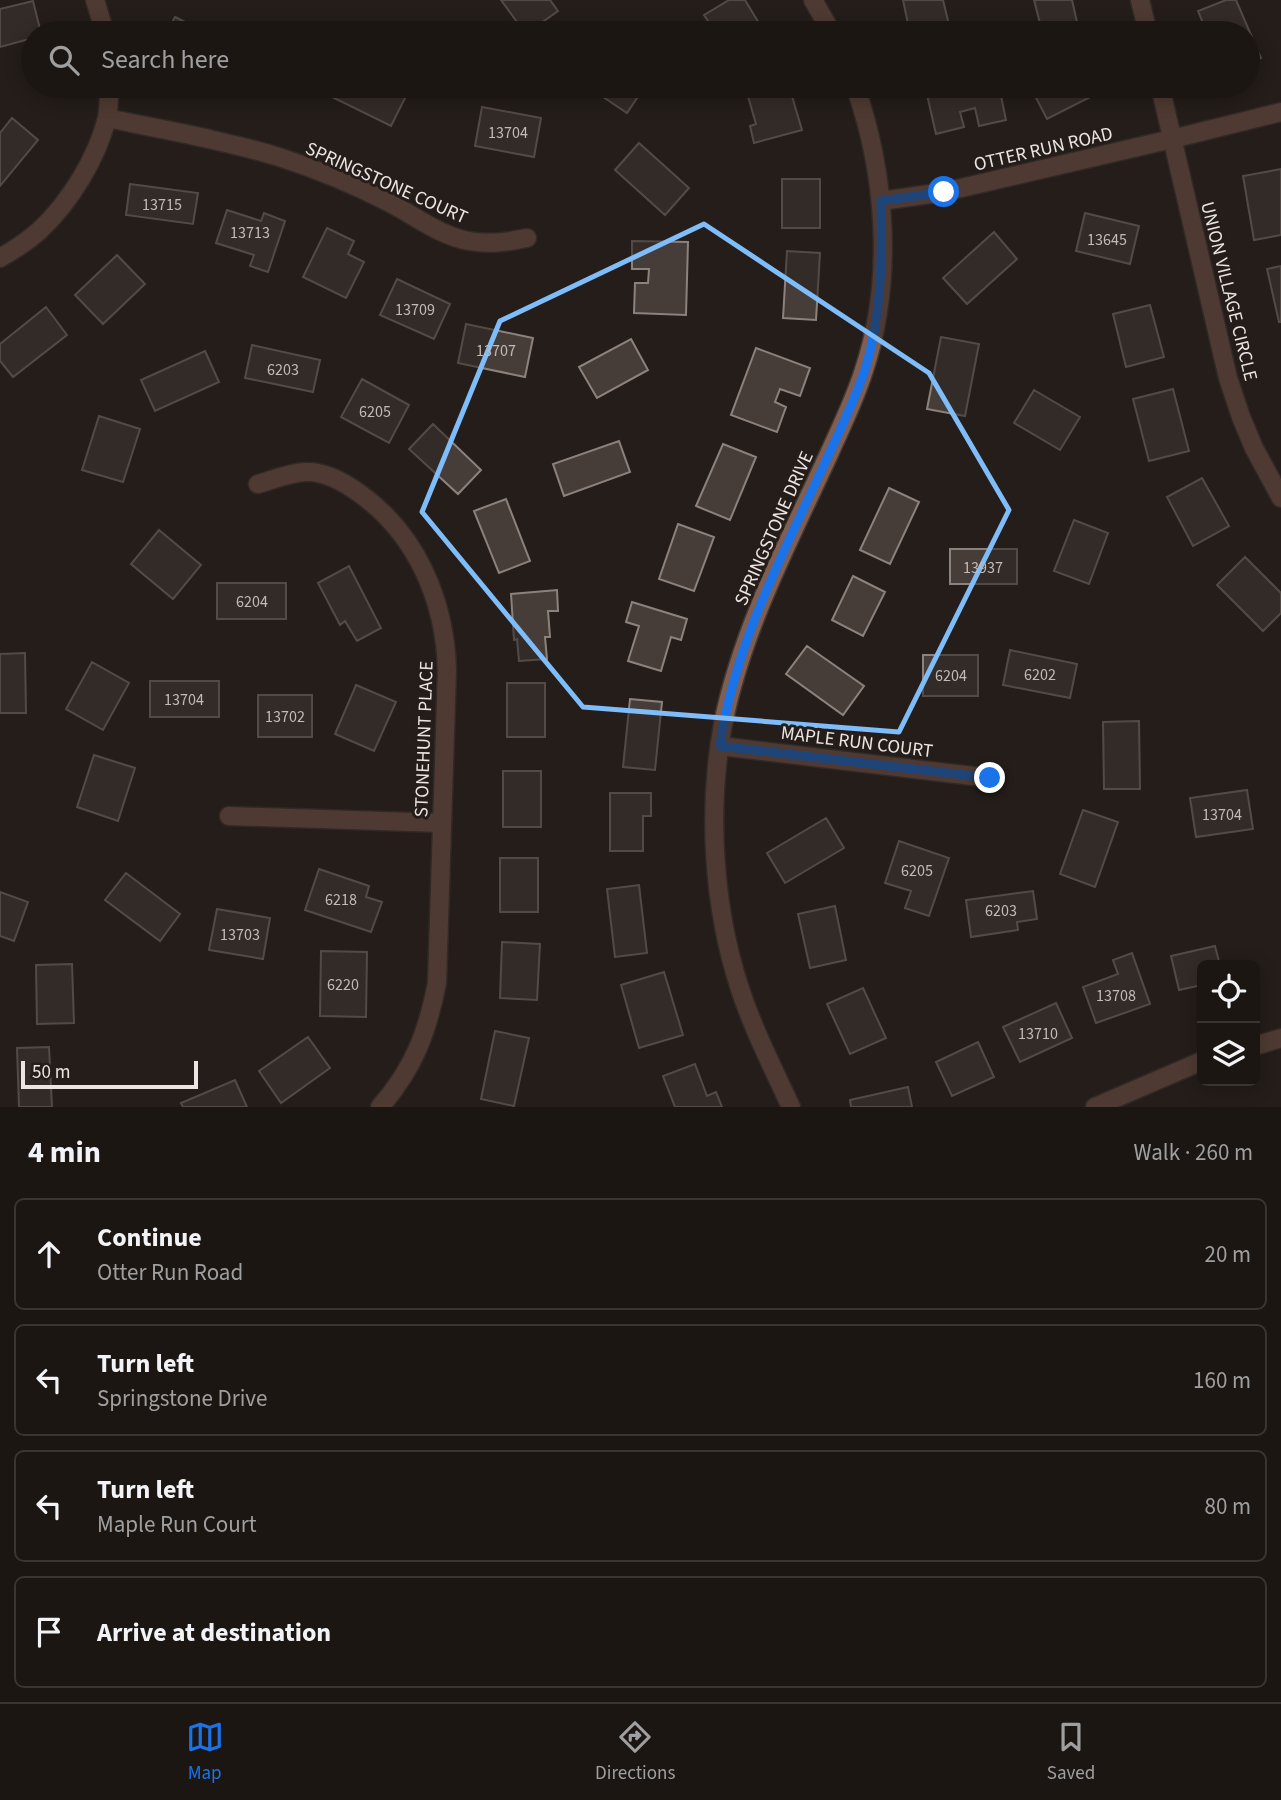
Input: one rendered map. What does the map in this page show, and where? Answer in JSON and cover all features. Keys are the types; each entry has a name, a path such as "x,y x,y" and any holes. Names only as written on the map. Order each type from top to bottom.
{"street":[{"path":"95,0 101,21"},
{"path":"813,0 825,21"},
{"path":"1140,0 1145,21"},
{"path":"0,258 40,230 69,197 93,156 107,118 109,98"},
{"name":"SPRINGSTONE DRIVE","path":"791,1107 755,1029 727,946 718,892 714,841 717,771 732,688 757,611 846,416 864,371 875,325 881,287 881,201 871,137 859,98"},
{"name":"UNION VILLAGE CIRCLE","path":"1163,98 1228,377 1254,448 1281,498"},
{"name":"OTTER RUN ROAD","path":"881,201 944,192 1281,112"},
{"name":"SPRINGSTONE COURT","path":"107,118 243,147 280,158 342,181 388,202 448,235 467,241 494,244 527,238"},
{"name":"STONEHUNT PLACE","path":"258,484 305,472 326,475 345,483 388,517 404,537 420,561 438,603 446,649 437,983 424,1037 405,1075 380,1107"},
{"name":"MAPLE RUN COURT","path":"720,746 990,778"},
{"path":"229,816 441,824"},
{"path":"1260,1044 1281,1038"},
{"path":"1095,1107 1197,1063"}],"highlighted area":[{"path":"704,224 929,373 1009,510 899,732 583,707 422,512 500,321"}],"building":[{"path":"501,0 550,0 558,11 544,21 516,21"},
{"path":"729,0 745,0 758,21 708,21 704,15"},
{"path":"903,0 943,0 948,21 907,21"},
{"path":"1034,0 1072,0 1077,21 1039,21"},
{"path":"1226,0 1236,0 1245,21 1202,21 1198,11"},
{"path":"33,1 38,21 21,21 21,41 0,47 0,9"},
{"path":"334,98 405,98 391,126"},
{"path":"605,98 637,98 627,113"},
{"path":"748,98 793,98 802,130 754,143 750,126 756,124"},
{"path":"928,98 1001,98 1006,120 979,126 975,108 960,112 964,127 936,134"},
{"path":"1036,98 1088,98 1047,119"},
{"path":"482,107 541,118 534,157 475,146"},
{"path":"12,118 38,140 0,186 0,133"},
{"path":"639,143 689,188 665,215 615,170"},
{"path":"1281,169 1281,235 1254,240 1243,176"},
{"path":"782,179 820,179 820,228 782,228"},
{"path":"130,184 198,193 193,224 126,215"},
{"path":"227,210 261,221 264,213 285,221 268,272 250,266 254,255 216,243"},
{"path":"1085,213 1139,226 1130,264 1076,251"},
{"path":"327,228 354,241 348,254 364,262 346,298 303,277"},
{"path":"994,232 1017,259 967,304 943,278"},
{"path":"632,241 688,242 686,315 634,313 635,283 648,283 649,269 632,269"},
{"path":"787,251 820,253 816,320 783,318"},
{"path":"117,255 145,284 103,324 75,295"},
{"path":"1281,266 1281,322 1279,322 1267,269"},
{"path":"397,279 450,304 434,339 380,315"},
{"path":"1150,305 1164,357 1126,367 1113,314"},
{"path":"46,307 67,335 13,377 0,361 0,344"},
{"path":"466,324 533,338 525,377 458,363"},
{"path":"941,337 979,344 965,416 927,409"},
{"path":"631,339 648,370 597,398 579,367"},
{"path":"252,345 320,360 313,392 245,378"},
{"path":"756,348 810,368 800,396 780,389 775,402 786,407 777,432 731,415"},
{"path":"205,351 219,382 155,411 141,380"},
{"path":"362,379 409,405 389,443 341,417"},
{"path":"1173,389 1189,451 1149,461 1133,399"},
{"path":"1034,390 1080,417 1060,450 1014,423"},
{"path":"99,416 140,429 123,482 82,470"},
{"path":"433,424 481,470 458,494 409,449"},
{"path":"619,441 630,472 564,496 553,464"},
{"path":"723,444 756,457 730,520 696,506"},
{"path":"1202,478 1229,526 1193,546 1167,497"},
{"path":"889,488 919,502 890,564 860,550"},
{"path":"506,499 530,561 499,573 474,511"},
{"path":"1074,520 1108,533 1089,584 1054,571"},
{"path":"678,524 714,537 694,591 659,579"},
{"path":"159,530 201,565 173,599 131,564"},
{"path":"950,549 1017,549 1017,584 950,584"},
{"path":"1245,557 1281,593 1281,613 1263,631 1217,585"},
{"path":"349,566 381,628 357,641 345,621 340,625 318,583"},
{"path":"853,576 885,592 863,636 832,620"},
{"path":"217,583 286,583 286,619 217,619"},
{"path":"557,590 558,611 548,611 550,637 545,637 547,659 519,661 517,639 514,640 511,594"},
{"path":"632,602 687,619 681,640 671,637 661,671 628,661 639,626 626,622"},
{"path":"807,646 864,686 843,715 786,674"},
{"path":"1010,650 1077,664 1070,698 1003,685"},
{"path":"25,653 26,713 0,713 0,654"},
{"path":"923,655 978,655 978,696 923,696"},
{"path":"92,662 129,683 103,730 66,709"},
{"path":"150,681 219,681 219,717 150,717"},
{"path":"507,683 545,683 545,737 507,737"},
{"path":"356,685 396,702 374,751 335,734"},
{"path":"258,695 312,695 312,737 258,737"},
{"path":"630,699 662,702 655,770 623,767"},
{"path":"1139,721 1140,789 1104,789 1103,722"},
{"path":"94,755 135,768 118,821 77,807"},
{"path":"503,771 541,771 541,827 503,827"},
{"path":"1247,790 1253,829 1196,837 1190,798"},
{"path":"610,793 651,793 651,816 643,816 643,851 610,851"},
{"path":"1083,810 1118,822 1095,887 1060,874"},
{"path":"826,818 844,848 785,883 767,853"},
{"path":"899,841 949,858 929,916 905,908 911,891 885,883"},
{"path":"500,858 538,858 538,912 500,912"},
{"path":"319,869 369,886 366,897 382,902 371,932 305,910"},
{"path":"126,873 180,914 160,941 105,900"},
{"path":"639,885 647,953 615,957 607,889"},
{"path":"1033,891 1037,919 1017,922 1018,930 971,937 966,900"},
{"path":"0,892 28,902 14,941 0,936"},
{"path":"835,906 846,960 810,968 798,914"},
{"path":"217,909 270,918 263,959 209,950"},
{"path":"502,942 540,944 537,1000 500,998"},
{"path":"1215,946 1219,960 1197,960 1197,986 1179,990 1171,956"},
{"path":"321,951 367,952 366,1017 320,1016"},
{"path":"1132,953 1150,1004 1096,1023 1083,987 1118,974 1113,960"},
{"path":"72,964 74,1023 37,1024 36,965"},
{"path":"664,972 683,1035 639,1048 621,985"},
{"path":"863,988 886,1038 850,1054 827,1004"},
{"path":"1056,1003 1072,1038 1020,1062 1003,1027"},
{"path":"495,1031 529,1038 514,1106 481,1099"},
{"path":"308,1037 330,1068 281,1103 259,1071"},
{"path":"978,1042 994,1077 952,1096 936,1062"},
{"path":"49,1047 52,1107 19,1107 17,1048"},
{"path":"695,1064 707,1096 716,1092 722,1107 675,1107 663,1076"},
{"path":"235,1080 247,1107 183,1107 181,1103"},
{"path":"908,1087 912,1107 851,1107 850,1100"}],"route":[{"path":"944,192 881,201 881,287 872,344 846,416 757,611 732,688 720,746 990,778"}]}
